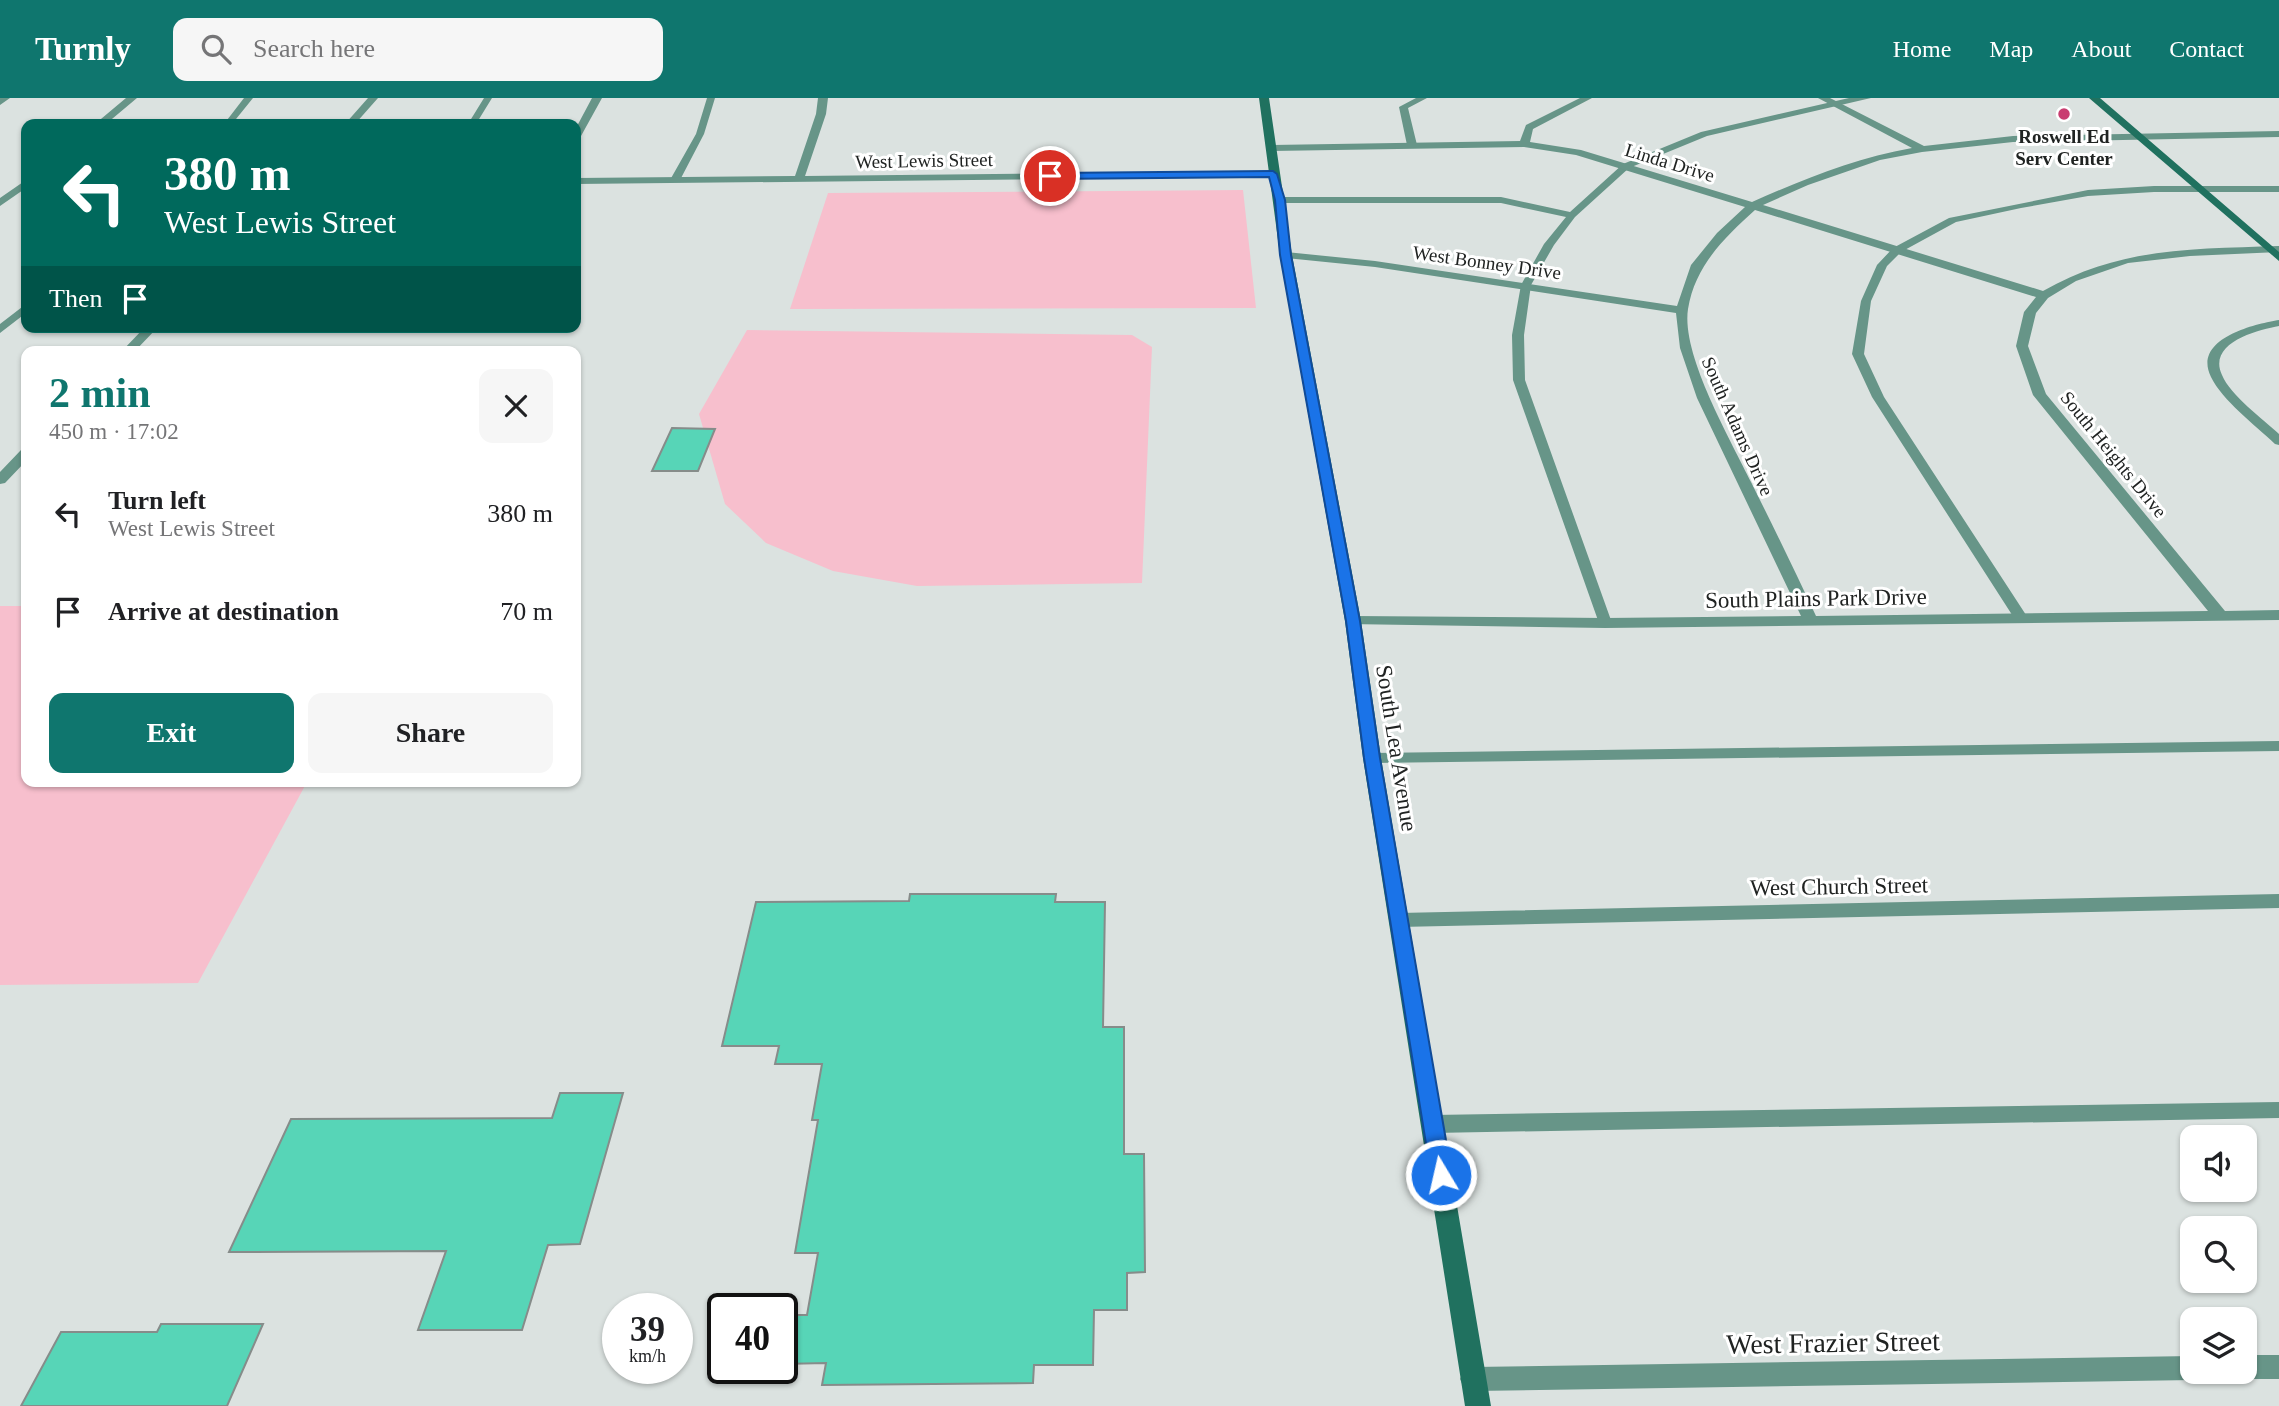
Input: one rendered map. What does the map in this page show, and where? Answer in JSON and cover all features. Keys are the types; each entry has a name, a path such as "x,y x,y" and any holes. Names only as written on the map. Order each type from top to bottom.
{"street":[{"path":"106,119 132,98"},
{"path":"354,119 373,98"},
{"path":"581,127 597,98"},
{"path":"799,178 821,114 823,98"},
{"name":"South Lea Avenue","path":"1264,98 1286,255 1353,621 1372,758 1478,1406"},
{"path":"1524,144 1529,127 1587,98"},
{"path":"2094,98 2275,252"},
{"path":"1828,100 1922,149"},
{"name":"South Adams Drive","path":"1811,621 1775,551 1704,398 1686,348 1682,310 1697,265 1721,235 1753,206 1804,183 1859,163 1922,149 2013,139 2279,134"},
{"name":"Linda Drive","path":"1272,148 1524,144 1577,152 2044,295"},
{"name":"West Lewis Street","path":"581,181 1273,174"},
{"path":"0,203 21,187"},
{"path":"2044,295 2073,279 2126,260 2190,253 2275,252"},
{"name":"West Bonney Drive","path":"1286,255 1526,285 1682,310"},
{"name":"South Heights Drive","path":"2044,295 2031,312 2022,346 2040,396 2221,616"},
{"path":"133,346 146,333"},
{"path":"0,480 21,458"},
{"name":"South Plains Park Drive","path":"1353,621 1605,623 2279,615"},
{"name":"West Church Street","path":"1399,920 2279,901"},
{"path":"2257,1367 2279,1367"},
{"name":"West Frazier Street","path":"1474,1379 2180,1368"}],"lane":[{"path":"0,102 6,98"},
{"path":"232,119 249,98"},
{"path":"475,119 488,98"},
{"path":"676,180 700,134 710,98"},
{"path":"1412,145 1403,107 1423,98"},
{"path":"1605,623 1520,380 1518,335 1526,285 1549,244 1572,215 1626,166 1704,134 1828,100 1867,98"},
{"path":"2021,618 1878,397 1858,354 1866,301 1882,265 1897,250 1953,220 2021,205 2088,193 2279,188"},
{"path":"1280,200 1501,200 1572,215"},
{"path":"0,330 21,311"},
{"path":"2279,323 2242,333 2221,345 2214,358 2215,374 2279,441"},
{"path":"1372,758 2279,746"},
{"path":"1433,1124 2279,1110"}],"shaded area":[{"path":"1243,190 1256,308 790,309 828,193"},
{"path":"747,330 1132,335 1152,347 1142,583 917,586 833,571 766,543 725,504 699,414"},
{"path":"0,606 21,606 21,787 304,787 198,983 0,985"}],"building":[{"path":"672,428 715,429 698,471 652,471"},
{"path":"910,894 1056,894 1055,902 1105,902 1103,1027 1124,1027 1124,1154 1144,1154 1145,1272 1127,1273 1127,1310 1094,1310 1093,1365 1034,1365 1033,1383 822,1385 826,1363 798,1364 798,1315 807,1315 818,1253 795,1253 818,1120 812,1120 822,1064 775,1064 779,1046 722,1046 756,902 909,901"},
{"path":"560,1093 623,1093 580,1244 548,1245 522,1330 418,1330 446,1251 229,1252 291,1119 552,1118"},
{"path":"161,1324 263,1324 227,1406 21,1406 61,1332 157,1332"}],"place":[{"name":"Roswell Ed Serv Center","path":"2064,114"}],"route":[{"path":"1050,176 1273,174 1280,200 1286,255 1353,621 1372,758 1441,1175"}]}
